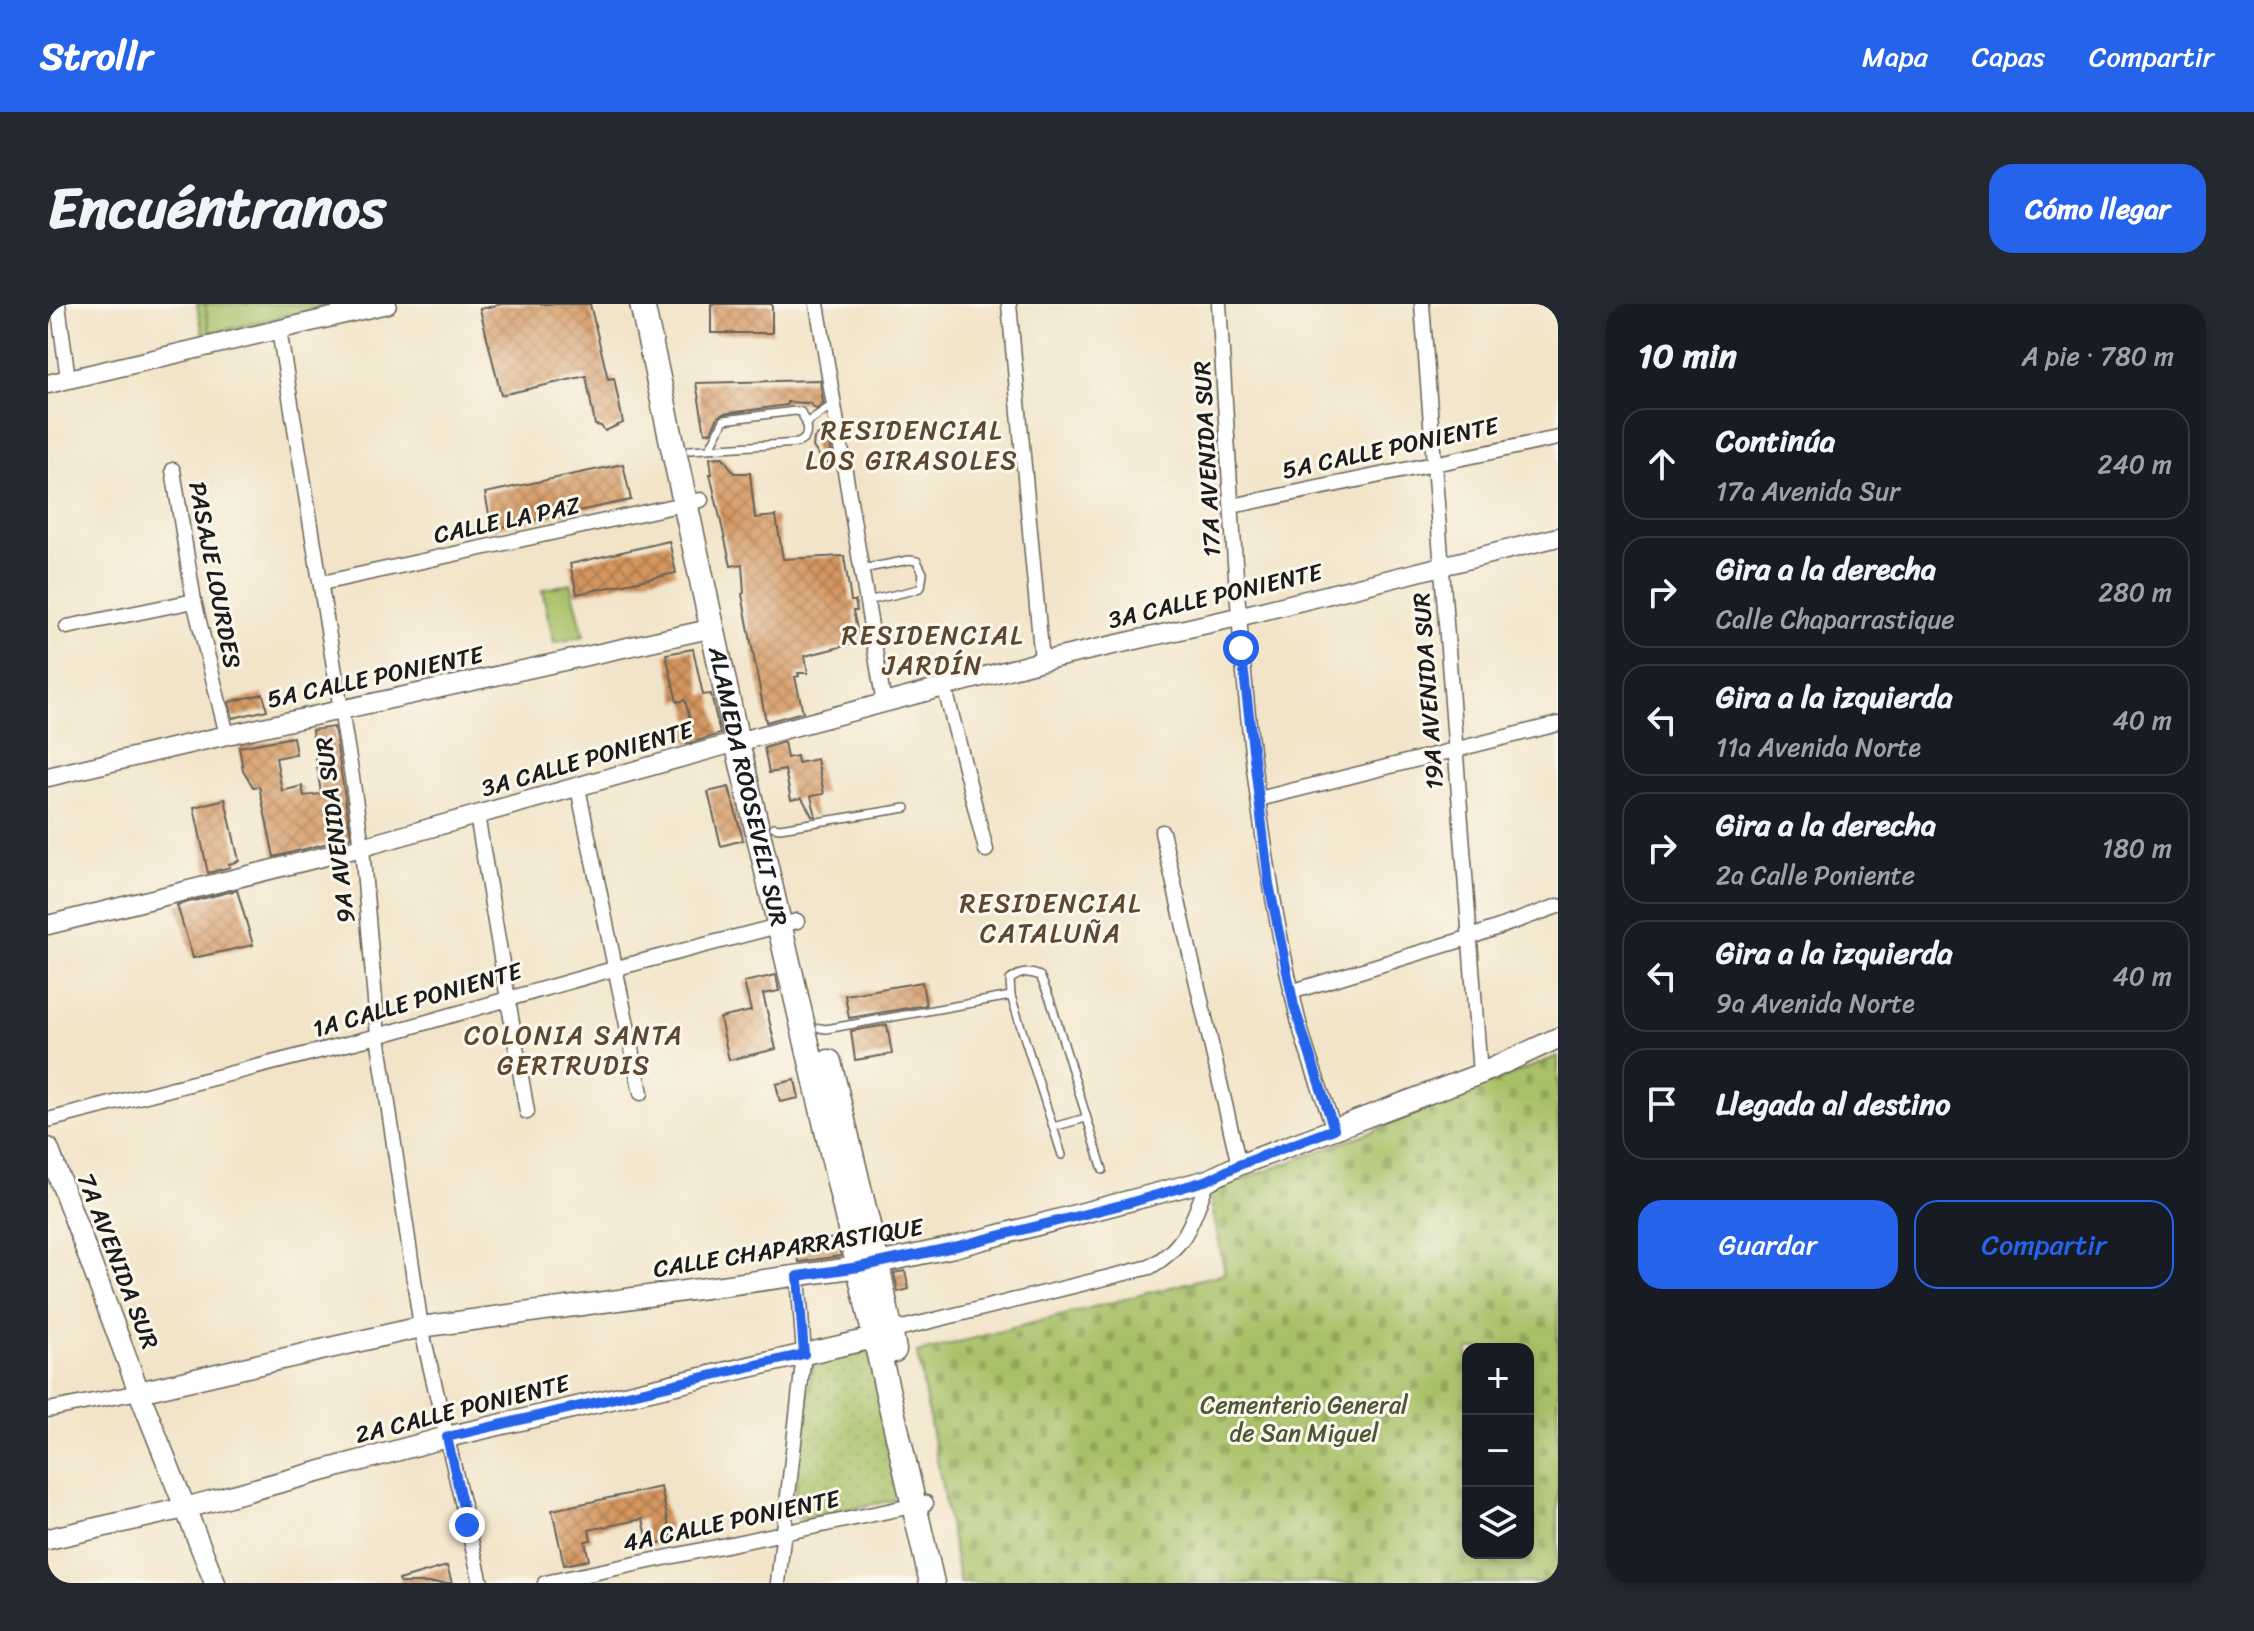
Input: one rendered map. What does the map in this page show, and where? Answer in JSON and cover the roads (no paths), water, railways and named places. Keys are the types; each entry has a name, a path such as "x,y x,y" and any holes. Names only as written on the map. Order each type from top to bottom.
{"highway":[{"name":"ALAMEDA ROOSEVELT SUR","path":"642,304 693,502 745,740 868,1265"},
{"name":"ALAMEDA ROOSEVELT SUR","path":"659,304 700,449 693,502 714,628 745,740 774,827 789,923 820,1028 868,1265"},
{"path":"868,1265 921,1504 932,1583"},
{"path":"921,1504 945,1583"}],"main road":[{"name":"CALLE CHAPARRASTIQUE","path":"139,1392 421,1327 798,1276 868,1265 969,1243 1208,1180 1239,1165 1480,1074 1558,1038"},
{"name":"7A AVENIDA SUR","path":"48,1148 139,1392 215,1583"},
{"name":"2A CALLE PONIENTE","path":"48,1539 185,1508 447,1437 885,1334"}],"street":[{"path":"58,304 68,379"},
{"path":"48,384 387,304"},
{"path":"817,304 884,704"},
{"path":"1009,304 1042,661"},
{"name":"17A AVENIDA SUR","path":"1219,304 1238,617 1269,884 1291,992 1334,1129"},
{"name":"19A AVENIDA SUR","path":"1422,304 1480,1074"},
{"name":"9A AVENIDA SUR","path":"279,330 343,709 362,847 378,1036 421,1327 481,1583"},
{"name":"5A CALLE PONIENTE","path":"1232,506 1558,438"},
{"name":"PASAJE LOURDES","path":"173,470 194,601 227,735"},
{"name":"CALLE LA PAZ","path":"322,583 693,502"},
{"name":"3A CALLE PONIENTE","path":"48,925 362,847 1042,661 1238,617 1558,537"},
{"path":"67,627 194,601"},
{"name":"5A CALLE PONIENTE","path":"48,777 714,628"},
{"path":"945,689 986,850"},
{"path":"1259,799 1558,724"},
{"path":"578,788 641,1093"},
{"path":"477,815 527,1112"},
{"path":"1162,832 1239,1165"},
{"path":"1291,992 1468,938 1558,906"},
{"name":"1A CALLE PONIENTE","path":"48,1120 378,1036 507,998 789,923"},
{"name":"2A CALLE PONIENTE","path":"885,1334 1150,1267 1171,1254 1184,1238 1208,1180"},
{"path":"778,1583 804,1354 798,1276"},
{"name":"CALLE CHAPARRASTIQUE","path":"48,1410 139,1392"},
{"name":"4A CALLE PONIENTE","path":"545,1583 921,1504"}],"lane":[{"path":"806,423 834,404"},
{"path":"795,411 801,412 806,423 805,440 798,443 700,449 724,420 795,411"},
{"path":"862,569 909,560 917,561 923,573 921,587 915,590 867,601"},
{"path":"774,827 906,808"},
{"path":"1062,1155 1011,996 1010,980 1018,974 1040,976 1055,1013 1103,1170"},
{"path":"820,1028 1011,996"},
{"path":"1053,1127 1086,1118"}],"district":[{"name":"RESIDENCIAL LOS GIRASOLES","path":"912,445"},
{"name":"RESIDENCIAL JARDÍN","path":"933,650"},
{"name":"RESIDENCIAL CATALUÑA","path":"1051,918"},
{"name":"COLONIA SANTA GERTRUDIS","path":"574,1050"}],"park label":[{"name":"Cementerio General de San Miguel","path":"1304,1419"}]}
